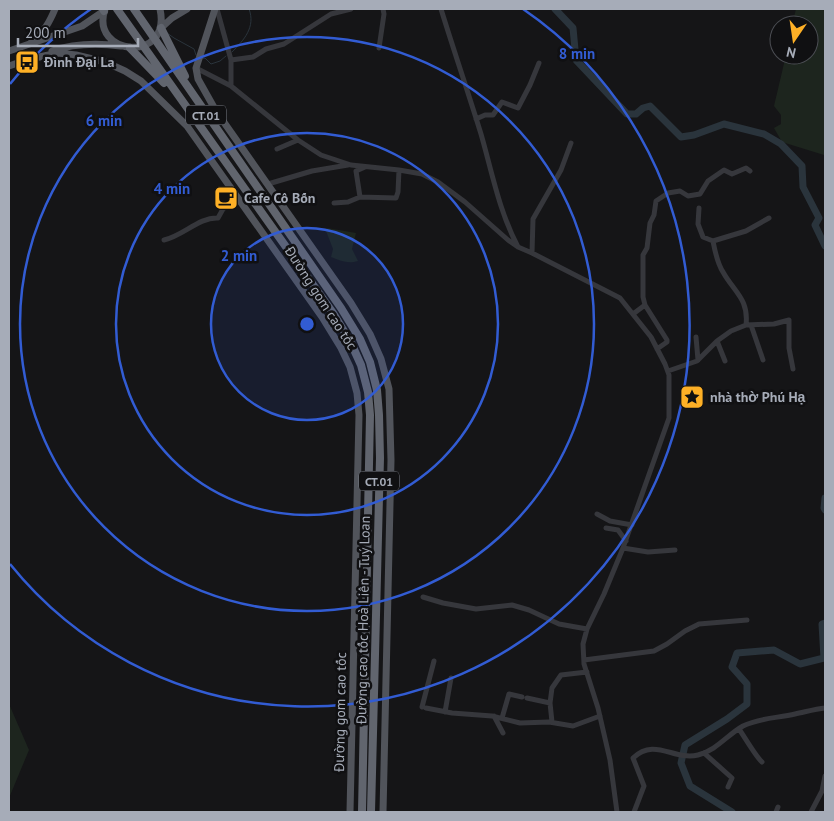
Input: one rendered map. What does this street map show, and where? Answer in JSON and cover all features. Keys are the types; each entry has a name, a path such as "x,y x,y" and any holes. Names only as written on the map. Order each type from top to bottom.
{"highway":[{"name":"Đường cao tốc Hoà Liên - Tuý Loan","path":"117,9 333,313 351,343 361,365 368,392 370,457 362,812"},
{"name":"Đường cao tốc Hoà Liên - Tuý Loan","path":"134,9 254,185 341,308 360,339 370,362 377,390 380,458 371,812"},
{"path":"161,28 184,75 254,185"},
{"path":"130,48 162,81 265,216"}],"main road":[{"path":"23,46 37,37 50,21 55,9"},
{"path":"160,9 162,18 161,28"},
{"path":"9,66 72,46 98,43 130,48 140,47 149,43 172,18 187,9"},
{"path":"196,68 216,9"},
{"path":"9,51 82,26 104,10"},
{"path":"104,10 103,24 106,33 112,41 121,46"},
{"name":"Đường gom cao tốc","path":"30,58 58,53 76,55 105,62 141,81 187,126 322,317 350,367 357,393 359,455 350,812"},
{"name":"Đường gom cao tốc","path":"196,68 198,79 216,111 351,303 370,334 381,359 389,389 391,460 383,812"}],"street":[{"path":"216,9 231,60 231,86"},
{"path":"231,60 253,57 266,49 284,44 332,14 351,9"},
{"path":"379,48 384,14 383,9"},
{"path":"442,9 507,226 518,247"},
{"path":"476,119 485,115 493,115 502,102 518,108 539,63"},
{"path":"196,68 231,86 298,140 321,155 352,165"},
{"path":"277,149 298,140"},
{"path":"532,253 533,218 561,170 571,143"},
{"path":"268,184 312,171 352,165 422,174 438,182 465,202 518,247 620,298 657,349 668,371 670,392 669,418 626,541 587,629 583,644 584,660 610,760 617,812"},
{"path":"360,197 356,171 368,166"},
{"path":"657,349 667,340 645,305 643,297 643,255 647,248 650,223 654,215 656,201 668,193 680,190 688,196 700,194 708,181 724,170 732,174 745,168 750,171"},
{"path":"334,204 348,202 360,197 386,198 398,196 399,170"},
{"path":"164,240 175,238 211,217 218,218 230,202 238,198"},
{"path":"699,208 698,224 703,237 713,241 746,231 769,218"},
{"path":"499,232 505,233 507,226"},
{"path":"713,241 722,271 737,292 746,310 749,325 764,360"},
{"path":"734,297 737,292"},
{"path":"633,314 645,305"},
{"path":"668,371 698,360 717,341 731,331 749,325 774,324 789,320 789,348 793,369"},
{"path":"696,337 698,360"},
{"path":"717,341 725,361"},
{"path":"597,514 610,520 632,525"},
{"path":"606,528 618,530 626,541"},
{"path":"623,548 648,552 675,550"},
{"path":"423,597 476,609 512,605 529,610 559,624 587,629"},
{"path":"584,660 654,650 698,624 747,620"},
{"path":"434,661 424,708 445,712 494,716 520,723 552,722 573,726 600,716"},
{"path":"552,722 550,703 552,688 561,675 587,672"},
{"path":"445,712 451,678"},
{"path":"502,718 509,694 550,703"},
{"path":"634,812 644,786 633,758 639,752 659,749 677,754 697,756 722,744 739,729 754,721 825,708"},
{"path":"494,716 503,733"},
{"path":"739,729 762,762"},
{"path":"704,753 732,778 728,787"},
{"path":"811,812 822,791 825,776"}],"shaded area":[{"path":"796,9 823,9 825,12 825,155 782,142 774,128 781,124 781,115 774,106 784,65 819,65 819,15 794,15"},
{"path":"327,228 356,233 352,249 358,261 341,261 331,257 333,249 326,231"},
{"path":"9,704 29,750 9,798"}],"waterway":[{"path":"232,52 248,33 251,22 249,9"},
{"path":"555,9 573,28 576,60 627,114 636,114 643,108 650,106 681,137 694,135 724,124 764,134 781,144 802,166 803,187 819,218 815,225 825,246"},
{"path":"167,33 194,49 196,55"},
{"path":"201,59 205,58 211,64 220,61 226,56"},
{"path":"825,498 825,510"},
{"path":"732,812 690,786 681,763 685,745 747,704 747,684 732,667 737,653 774,650 800,664 824,658 822,624 825,623"}],"place":[{"name":"Đình Đại La","path":"27,62"},
{"name":"Cafe Cô Bốn","path":"226,198"},
{"name":"nhà thờ Phú Hạ","path":"692,397"}]}
